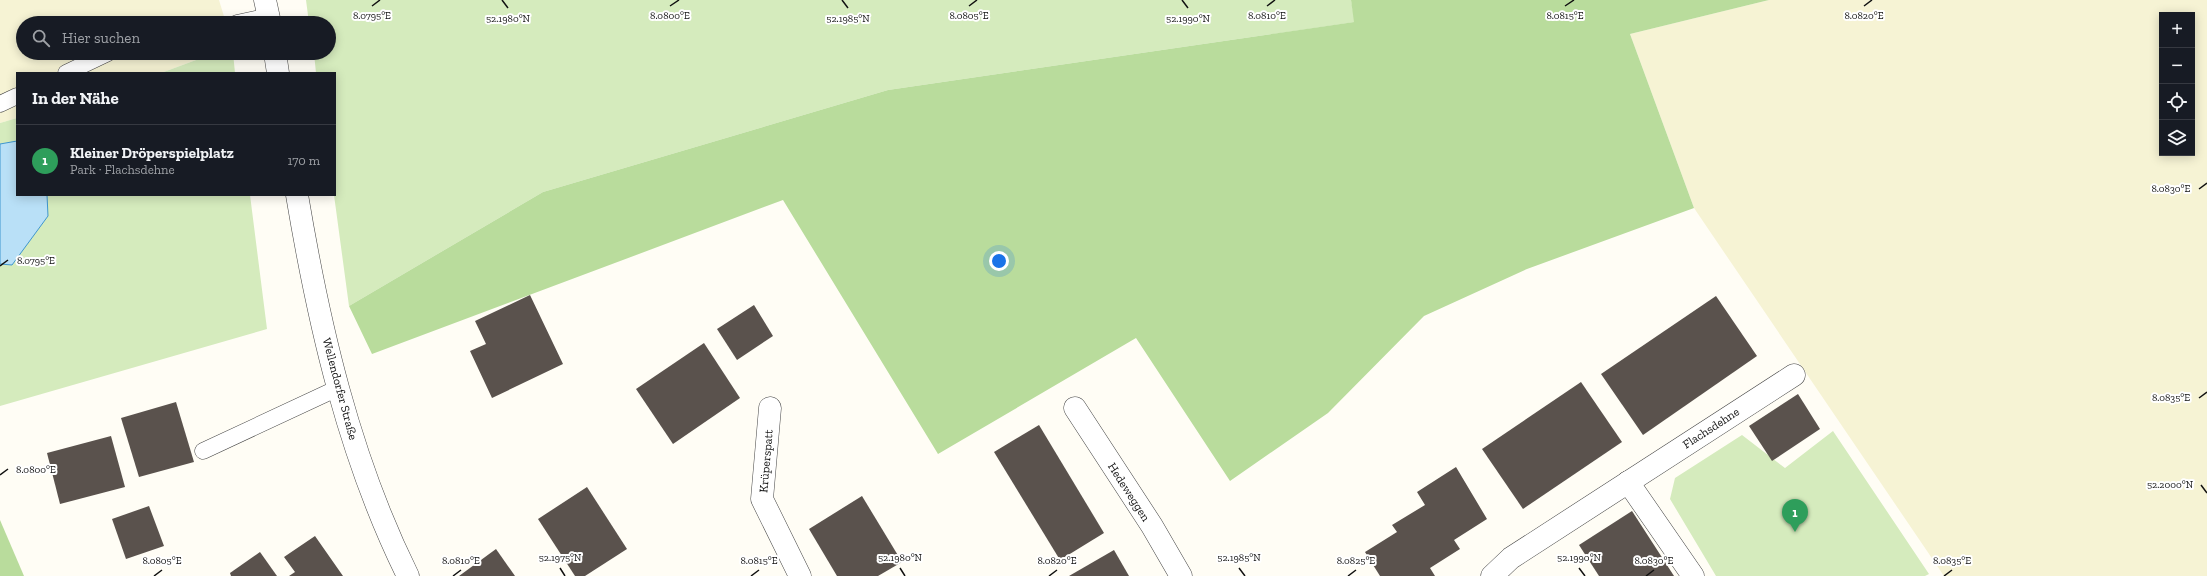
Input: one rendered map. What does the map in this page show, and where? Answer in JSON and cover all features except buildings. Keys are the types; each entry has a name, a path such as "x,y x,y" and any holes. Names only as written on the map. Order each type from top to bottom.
{"street":[{"path":"275,60 278,72"},
{"name":"Wellendorfer Straße","path":"298,196 311,281 338,388 359,460 390,541 408,576"},
{"name":"Flachsdehne","path":"1492,576 1511,558 1794,375"},
{"name":"Krüperspatt","path":"770,408 762,499 800,576"},
{"name":"Hedeweggen","path":"1075,408 1152,526 1181,576"},
{"path":"1628,482 1693,576"}],"lane":[{"path":"68,72 93,60"},
{"path":"0,104 16,96"},
{"path":"203,451 338,388"}],"shaded area":[{"path":"0,0 219,0 224,16 16,16 16,60 196,60 164,72 16,72 16,118 0,123"},
{"path":"1769,0 2207,0 2207,576 1944,576 1694,208 1630,34"}],"green space":[{"path":"306,0 1351,0 1355,22 888,90 543,192 349,306 334,196 336,196 336,72 316,72 315,60 336,60 336,16 308,16"},
{"path":"1351,0 1769,0 1630,34 1694,208 1527,269 1424,316 1328,413 1230,481 1136,338 938,454 783,200 372,354 349,306 543,192 888,90 1354,22"},
{"path":"196,60 234,60 235,72 164,72"},
{"path":"16,118 16,196 250,196 267,329 0,406 0,123"},
{"path":"1833,431 1929,574 1925,576 1716,576 1670,499 1675,478 1742,435 1785,468"},
{"path":"0,520 24,576 0,576"}],"water":[{"path":"16,141 16,196 47,196 48,216 12,265 0,264 0,144"}],"place":[{"name":"Kleiner Dröperspielplatz","path":"1795,532"}]}
